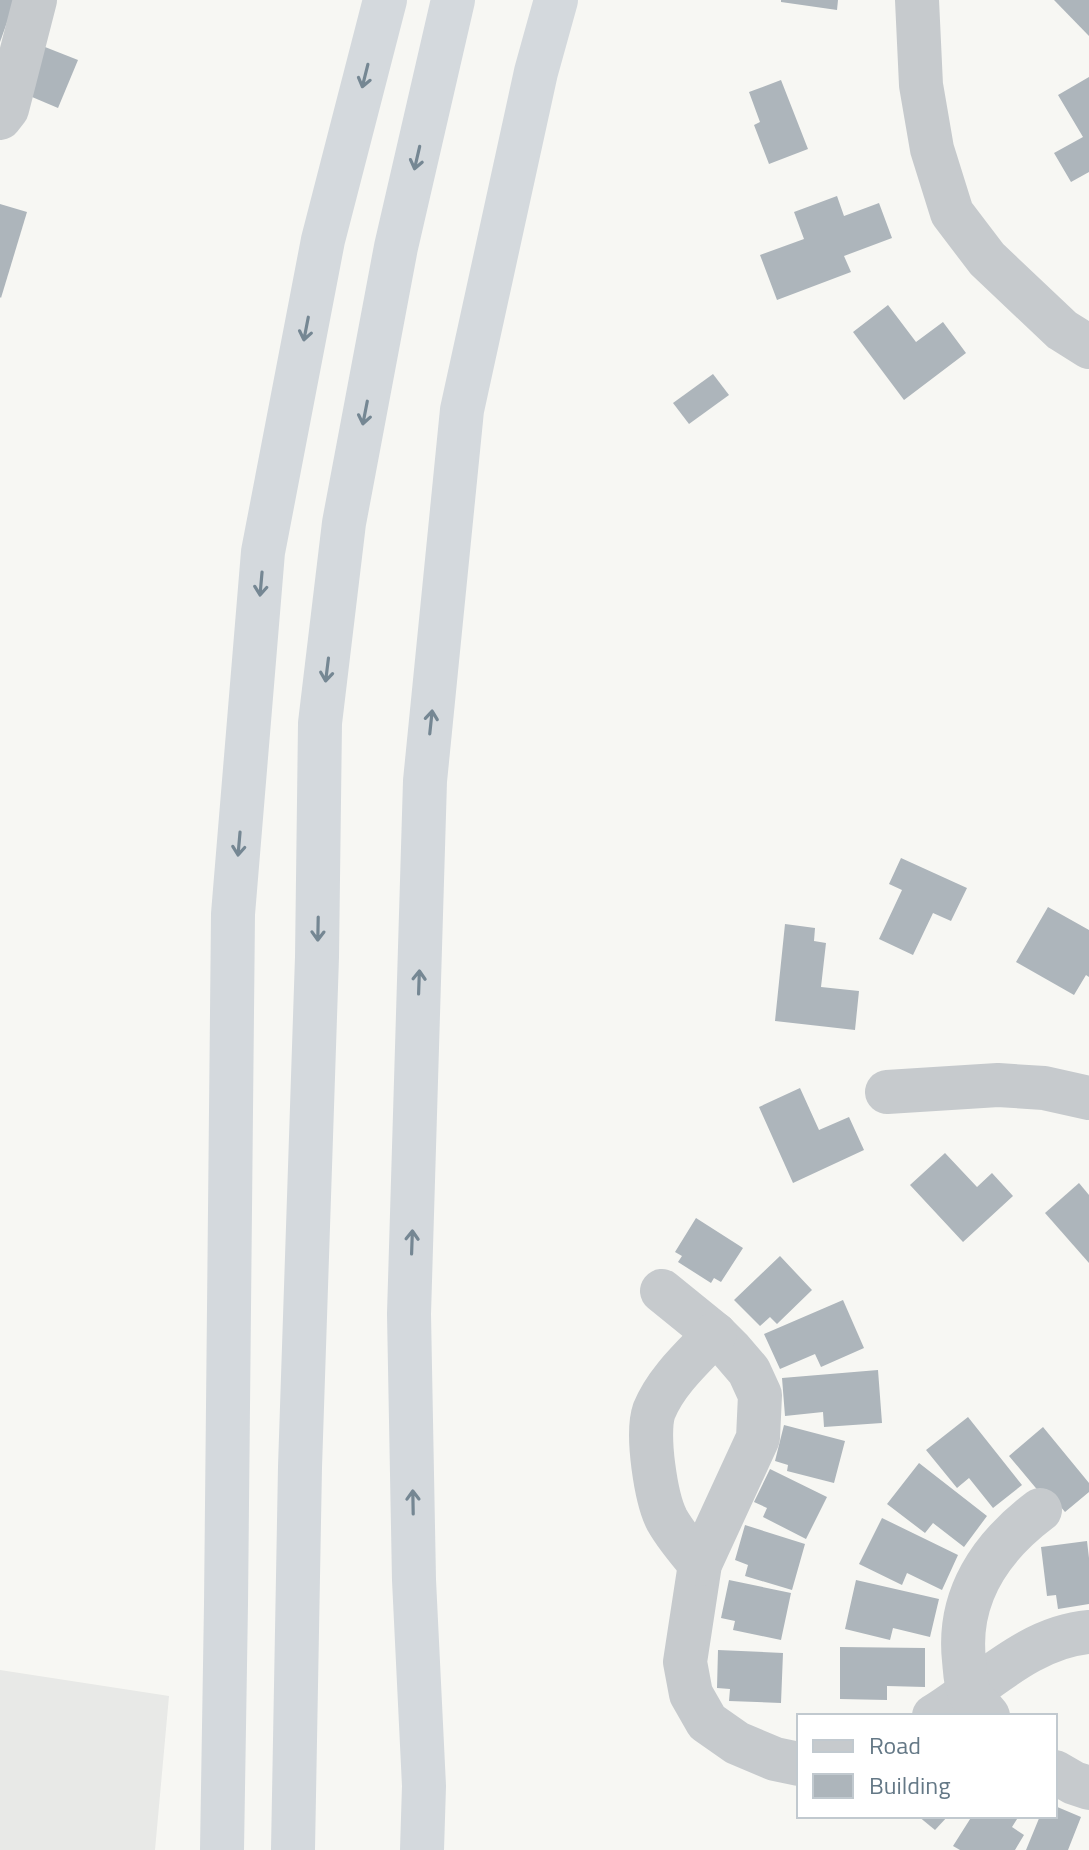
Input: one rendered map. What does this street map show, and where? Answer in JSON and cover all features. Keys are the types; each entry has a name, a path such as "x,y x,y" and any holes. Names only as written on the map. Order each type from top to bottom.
{"highway":[{"path":"222,1850 233,914 263,552 323,240 385,0"},
{"path":"293,1850 301,1451 317,957 320,723 344,523 396,247 453,0"},
{"path":"422,1850 424,1786 414,1580 409,1314 425,781 462,410 536,72 556,0"},
{"path":"414,1580 440,1850"},
{"path":"415,1850 424,1786"}],"street":[{"path":"0,118 7,109 35,0"},
{"path":"917,0 921,85 932,149 952,213 987,259 1062,330 1089,347"},
{"path":"887,1092 998,1085 1044,1088 1089,1098"},
{"path":"662,1291 715,1334 749,1371 760,1395 758,1438 700,1564 685,1662 691,1694 707,1722 737,1743 775,1759 797,1764"},
{"path":"700,1564 682,1544 665,1517 650,1449 651,1431 653,1413 669,1385 715,1334"},
{"path":"964,1708 962,1641 976,1584 998,1548 1013,1531 1040,1510"},
{"path":"964,1708 1040,1646 1075,1633 1089,1632"},
{"path":"1057,1773 1089,1788"}],"shaded area":[{"path":"0,1670 169,1696 155,1850 0,1850"}],"building":[{"path":"0,0 15,0 0,42"},
{"path":"781,0 838,0 837,10"},
{"path":"1054,0 1089,0 1089,36"},
{"path":"45,47 78,60 58,108 25,94"},
{"path":"1089,77 1089,172 1071,182 1054,153 1083,137 1058,95"},
{"path":"781,80 808,149 769,164 754,125 760,122 749,92"},
{"path":"837,196 844,216 879,203 892,238 844,256 851,272 777,300 760,255 804,239 794,212"},
{"path":"0,204 27,212 1,298 0,297"},
{"path":"888,305 916,342 943,322 966,353 904,400 853,332"},
{"path":"713,374 729,395 689,424 673,403"},
{"path":"901,858 967,888 951,921 933,913 913,955 879,939 902,890 889,884"},
{"path":"1048,907 1089,930 1089,977 1086,975 1074,995 1016,962"},
{"path":"785,924 815,928 814,941 826,943 821,987 859,991 855,1030 775,1021"},
{"path":"800,1088 819,1130 849,1117 864,1150 793,1183 759,1107"},
{"path":"945,1153 977,1187 992,1173 1013,1196 963,1242 910,1185"},
{"path":"1079,1183 1089,1195 1089,1263 1045,1213"},
{"path":"696,1218 743,1248 721,1282 714,1278 711,1283 678,1262 682,1256 675,1252"},
{"path":"780,1256 812,1290 777,1324 770,1317 760,1326 734,1300"},
{"path":"843,1300 864,1348 821,1367 815,1354 780,1369 764,1334"},
{"path":"878,1370 882,1423 824,1427 823,1412 785,1416 782,1378"},
{"path":"968,1417 1022,1485 993,1508 969,1478 957,1488 926,1450"},
{"path":"784,1425 845,1441 834,1483 787,1471 788,1465 775,1461"},
{"path":"1043,1427 1089,1483 1089,1492 1065,1512 1046,1489 1040,1493 1009,1456"},
{"path":"919,1463 987,1516 964,1547 933,1523 925,1533 887,1504"},
{"path":"770,1469 827,1497 806,1539 763,1517 767,1508 754,1502"},
{"path":"882,1518 958,1555 942,1590 907,1573 902,1585 859,1564"},
{"path":"745,1525 805,1544 792,1590 745,1576 748,1565 735,1560"},
{"path":"1087,1541 1089,1604 1058,1609 1056,1595 1047,1596 1041,1547"},
{"path":"729,1580 791,1593 781,1640 733,1630 735,1621 721,1618"},
{"path":"856,1580 939,1599 930,1637 893,1628 890,1640 845,1629"},
{"path":"840,1647 925,1648 925,1687 887,1686 887,1700 840,1699"},
{"path":"718,1650 783,1653 781,1703 729,1701 730,1689 717,1688"},
{"path":"1057,1807 1081,1817 1068,1850 1026,1850 1039,1818 1057,1818"},
{"path":"920,1818 946,1818 935,1830"},
{"path":"971,1818 1018,1818 1012,1827 1024,1835 1015,1850 960,1850 953,1846"}]}
